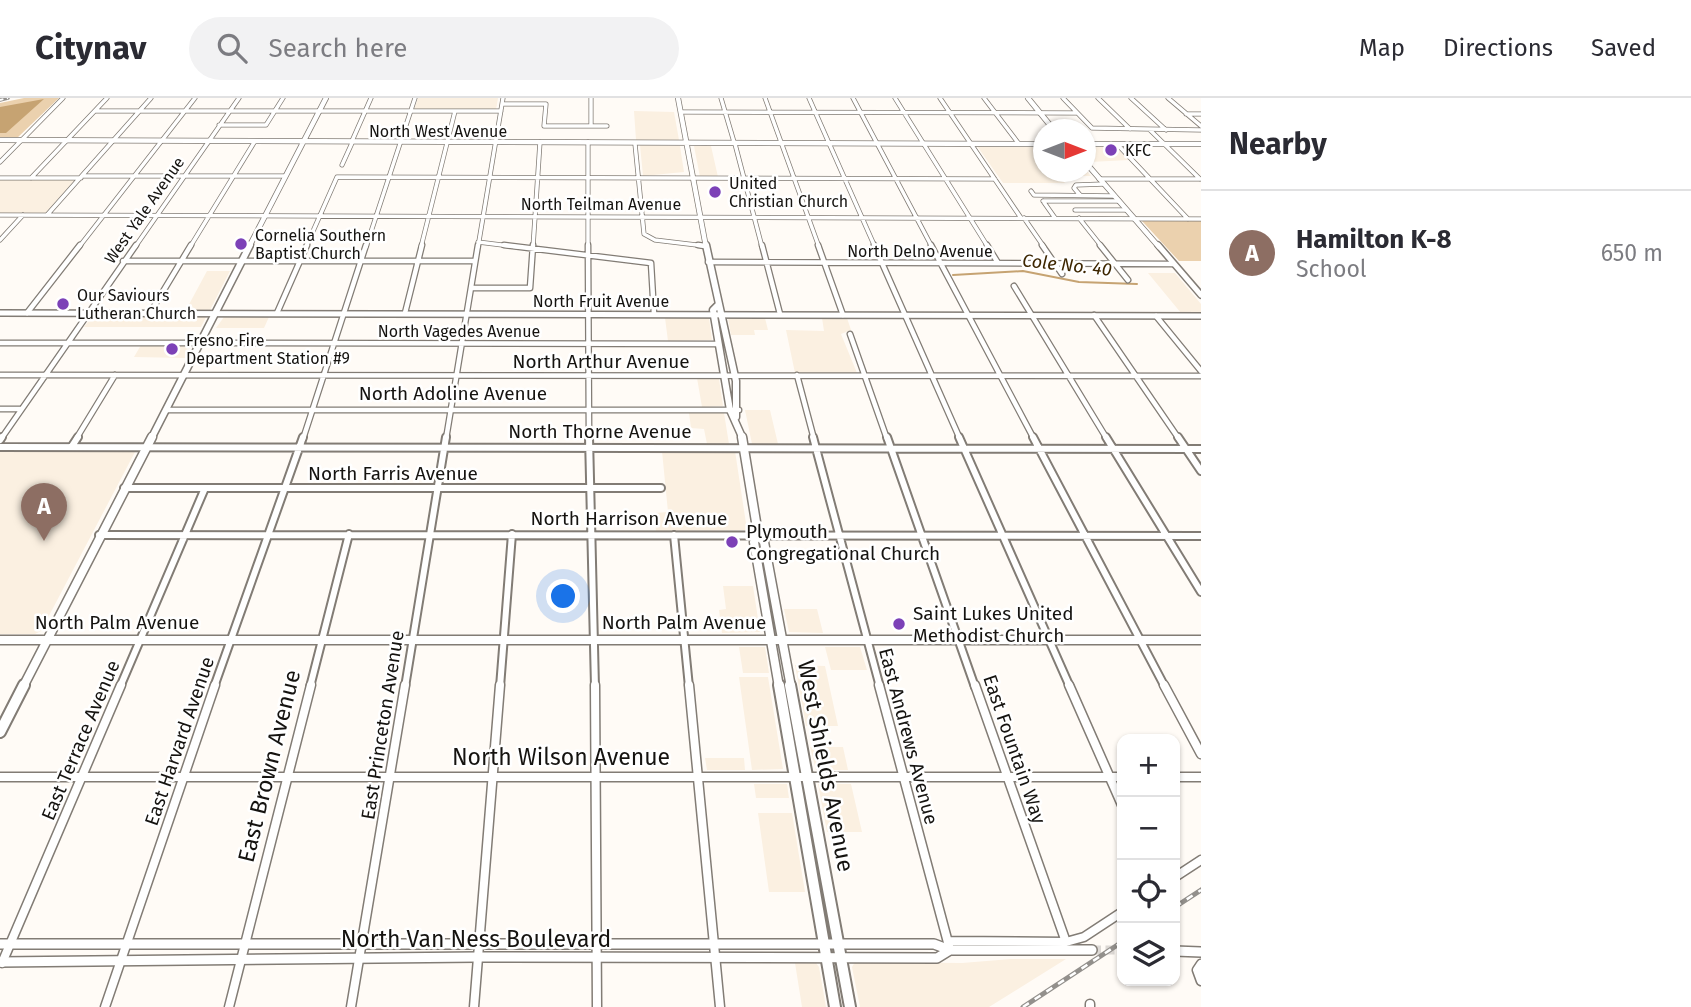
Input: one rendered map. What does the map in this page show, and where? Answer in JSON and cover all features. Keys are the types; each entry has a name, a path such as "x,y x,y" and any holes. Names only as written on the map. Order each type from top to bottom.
{"main road":[{"path":"0,732 326,98"},
{"name":"West Shields Avenue","path":"678,98 682,119 680,122 687,143 717,306 719,344 730,410 738,414"},
{"name":"North West Avenue","path":"0,141 1033,144"},
{"name":"North West Avenue","path":"588,143 687,143"},
{"path":"1096,144 1201,144"},
{"name":"West Shields Avenue","path":"718,314 733,375 758,534 754,542 777,639 802,777 850,1007"},
{"path":"719,344 730,359"},
{"name":"North Palm Avenue","path":"0,640 1201,640"},
{"name":"West Shields Avenue","path":"802,777 835,1007"}],"street":[{"path":"0,162 63,98"},
{"path":"31,178 107,98"},
{"path":"47,215 151,98"},
{"path":"27,313 195,98"},
{"name":"West Yale Avenue","path":"0,440 239,98"},
{"path":"219,125 266,125 283,98"},
{"path":"342,165 371,98"},
{"name":"East Harvard Avenue","path":"105,1007 263,543 270,534 286,489 415,98"},
{"path":"591,98 591,126"},
{"path":"721,98 780,314"},
{"path":"765,98 843,315"},
{"path":"809,98 1119,797"},
{"path":"853,98 1201,754"},
{"path":"895,98 998,263"},
{"path":"940,98 1062,274"},
{"path":"984,98 1019,144"},
{"path":"1028,98 1046,119"},
{"path":"1062,98 1092,128 1201,128"},
{"path":"1098,98 1129,129"},
{"path":"1131,98 1166,130"},
{"path":"1168,98 1201,128"},
{"path":"502,101 546,104 544,127 607,126"},
{"name":"East Princeton Avenue","path":"351,1007 502,101"},
{"path":"95,111 501,111"},
{"path":"405,313 455,111"},
{"path":"681,112 1077,113"},
{"path":"1186,114 1201,114"},
{"path":"1149,130 1201,180"},
{"path":"150,313 254,141"},
{"path":"471,288 530,288 540,143"},
{"path":"588,143 589,488 593,534 597,1007"},
{"path":"635,144 644,234 655,240 705,246"},
{"path":"1117,144 1188,219"},
{"path":"0,156 7,156"},
{"path":"1096,174 1201,295"},
{"path":"0,178 285,176"},
{"path":"277,313 337,177 995,180"},
{"path":"1080,195 1074,187 1076,185 1102,181 1201,180"},
{"path":"1031,191 1034,195 1080,195 1117,199"},
{"path":"1055,218 1043,201 1117,199"},
{"path":"1075,210 1126,210"},
{"name":"North Teilman Avenue","path":"0,215 1201,219"},
{"path":"0,240 23,215"},
{"path":"1079,219 1128,280"},
{"path":"478,242 651,264 654,314"},
{"path":"123,261 475,261"},
{"name":"North Delno Avenue","path":"708,262 1173,264"},
{"path":"1014,286 1201,592"},
{"name":"North Fruit Avenue","path":"0,313 1201,316"},
{"path":"1094,316 1201,471"},
{"path":"1156,316 1201,374"},
{"name":"East Fountain Way","path":"850,334 1066,942"},
{"name":"North Vagedes Avenue","path":"0,343 719,344"},
{"name":"North Arthur Avenue","path":"0,375 1135,377 1201,374"},
{"path":"72,446 114,375"},
{"name":"East Andrews Avenue","path":"797,375 949,946"},
{"path":"0,409 20,409"},
{"name":"North Adoline Avenue","path":"166,410 730,410"},
{"name":"North Thorne Avenue","path":"0,447 1201,449"},
{"name":"North Farris Avenue","path":"124,488 661,488"},
{"name":"East Terrace Avenue","path":"1,964 5,944 81,776 205,488"},
{"name":"East Brown Avenue","path":"229,1007 349,534"},
{"path":"474,1007 512,534"},
{"name":"North Harrison Avenue","path":"99,535 1201,536"},
{"path":"674,535 682,640 720,1007"},
{"name":"North Wilson Avenue","path":"0,777 1117,777"},
{"path":"1180,777 1201,777"},
{"path":"1180,874 1201,860"},
{"path":"949,946 1066,942 1084,937 1117,915"},
{"path":"990,950 1010,943"},
{"name":"North Van Ness Boulevard","path":"5,944 934,944 990,950 1092,950"},
{"name":"North Van Ness Boulevard","path":"1,964 477,957 937,958 949,946"},
{"path":"1180,951 1201,952"},
{"path":"1201,964 1197,970 1201,981"}],"shaded area":[{"path":"24,98 59,98 16,139 0,139 0,103"},
{"path":"418,98 498,98 496,110 414,110"},
{"path":"44,99 6,133 0,133 0,107"},
{"path":"634,111 674,112 679,140 636,140"},
{"path":"640,145 680,146 684,172 643,176"},
{"path":"694,146 711,146 718,177 700,177"},
{"path":"977,146 1033,147 1033,182 1065,183 1003,183"},
{"path":"1096,146 1116,147 1129,160 1096,162"},
{"path":"0,180 75,180 46,213 0,213"},
{"path":"1142,221 1201,221 1201,261 1179,261"},
{"path":"207,271 230,271 210,310 186,310"},
{"path":"1148,273 1175,273 1201,304 1201,313 1181,313"},
{"path":"92,317 206,317 201,327 84,327"},
{"path":"224,317 269,317 264,328 216,328"},
{"path":"665,318 709,318 712,340 668,341"},
{"path":"728,318 765,318 768,330 754,330 755,335 731,335"},
{"path":"822,318 847,318 851,330 841,334 857,373 795,373 786,330 824,331"},
{"path":"141,345 191,346 185,358 134,357"},
{"path":"697,378 719,379 723,406 702,407"},
{"path":"745,410 770,410 778,444 752,444"},
{"path":"689,413 724,413 729,444 707,444 704,429 691,428"},
{"path":"4,449 136,450 41,631 35,634 0,634 0,452"},
{"path":"662,451 735,451 747,530 656,531 654,513 668,512"},
{"path":"723,586 753,586 760,632 722,633 719,610 726,609"},
{"path":"784,609 817,609 823,633 789,632"},
{"path":"739,647 765,647 769,673 743,673"},
{"path":"825,647 860,647 867,670 831,670"},
{"path":"795,665 825,666 838,726 806,726"},
{"path":"739,677 768,677 783,769 752,770"},
{"path":"810,747 843,747 848,770 816,770"},
{"path":"705,758 744,758 745,770 707,770"},
{"path":"754,784 787,784 789,798 756,798"},
{"path":"818,784 851,784 862,832 827,832"},
{"path":"758,813 792,813 805,892 769,892"},
{"path":"1011,959 1066,959 989,1007 860,1007 852,967 855,962 962,963"},
{"path":"795,963 816,963 819,967 826,1007 802,1007"}],"waterway":[{"name":"Cole No. 40","path":"953,275 1023,271 1079,282 1137,284"}],"tunnel":[{"path":"1092,950 1117,950"}],"railway":[{"path":"0,100 8,98"},
{"path":"1180,904 1201,890"},
{"path":"1023,1007 1117,945"}],"place":[{"name":"KFC","path":"1111,150"},
{"name":"United Christian Church","path":"715,192"},
{"name":"Cornelia Southern Baptist Church","path":"241,244"},
{"name":"Our Saviours Lutheran Church","path":"63,304"},
{"name":"Fresno Fire Department Station #9","path":"172,349"},
{"name":"Hamilton K-8","path":"44,541"},
{"name":"Plymouth Congregational Church","path":"732,542"},
{"name":"Saint Lukes United Methodist Church","path":"899,624"}]}
